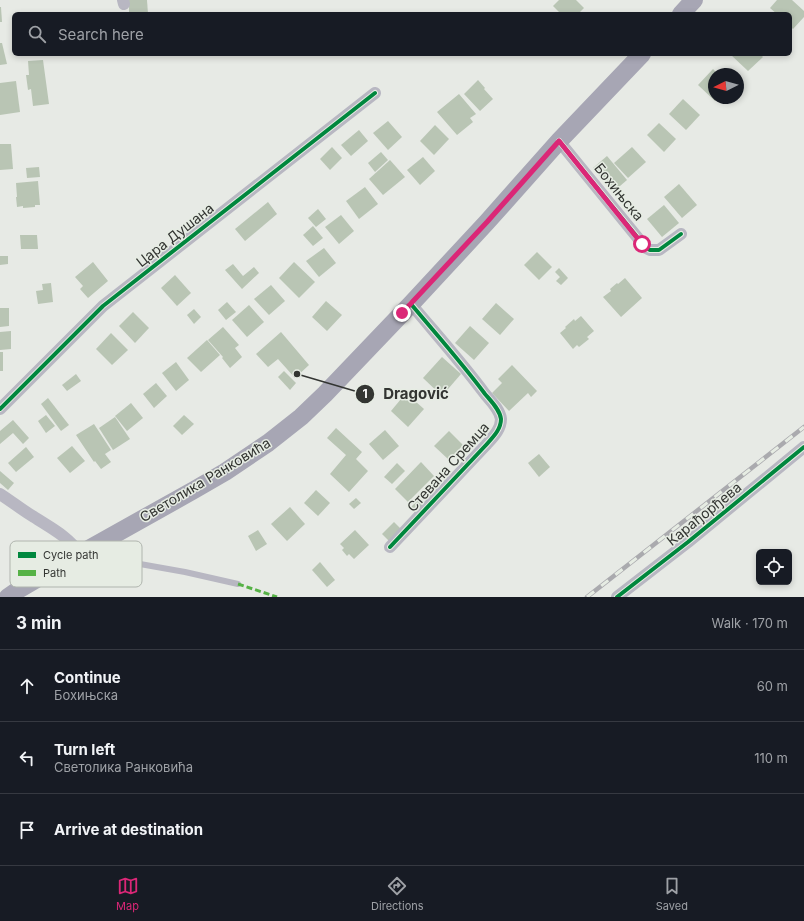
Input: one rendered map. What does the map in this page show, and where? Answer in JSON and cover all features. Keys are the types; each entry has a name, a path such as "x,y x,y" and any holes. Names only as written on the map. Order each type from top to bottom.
{"main road":[{"path":"683,12 694,0"},
{"name":"Светолика Ранковића","path":"104,541 225,472 301,417 411,304 559,141 640,56"},
{"name":"Светолика Ранковића","path":"8,597 23,587"}],"street":[{"name":"Цара Душана","path":"0,409 103,306 375,93"},
{"name":"Бохињска","path":"559,141 646,248 650,250 659,250 681,234"},
{"name":"Стевана Сремца","path":"390,547 486,445 498,430 501,419 497,409 471,374 411,304"},
{"name":"Карађорђева","path":"617,597 688,542 804,447"},
{"path":"0,494 70,541"}],"lane":[{"path":"142,564 186,572 238,584"}],"building":[{"path":"129,0 147,0 148,12 129,12"},
{"path":"559,0 576,0 584,8 580,12 559,12 553,6"},
{"path":"777,0 792,0 804,11 804,17 793,29 792,12 775,12 770,8"},
{"path":"1,7 2,22 0,22"},
{"path":"0,43 2,43 7,64 0,65"},
{"path":"732,56 763,57 748,71"},
{"path":"43,60 49,104 33,106 31,89 28,90 26,75 29,75 28,61"},
{"path":"708,74 708,94 698,85"},
{"path":"478,80 493,99 480,111 464,94"},
{"path":"16,81 20,112 0,115 0,83"},
{"path":"459,94 476,114 470,118 473,122 457,135 437,112"},
{"path":"683,99 700,115 686,130 669,114"},
{"path":"388,121 402,137 388,150 373,133"},
{"path":"659,123 676,139 664,152 647,135"},
{"path":"435,125 449,139 434,155 420,141"},
{"path":"359,130 368,141 351,156 341,145"},
{"path":"0,144 11,144 13,169 0,170"},
{"path":"332,147 342,158 330,170 320,159"},
{"path":"632,147 646,162 628,178 614,163"},
{"path":"381,152 388,160 375,172 368,163"},
{"path":"607,156 627,180 613,192 593,168"},
{"path":"423,157 435,171 420,185 407,170"},
{"path":"390,160 405,177 383,195 369,179"},
{"path":"39,167 40,177 27,178 26,168"},
{"path":"38,181 40,205 35,205 35,207 17,207 16,183"},
{"path":"679,184 697,205 682,218 664,197"},
{"path":"365,187 378,204 359,219 346,201"},
{"path":"268,202 277,214 245,241 235,229"},
{"path":"664,205 679,223 662,237 647,219"},
{"path":"318,209 326,219 316,227 308,218"},
{"path":"341,215 354,231 339,244 325,227"},
{"path":"313,226 323,238 313,246 303,235"},
{"path":"20,235 37,235 38,249 21,249"},
{"path":"324,248 336,263 319,277 306,261"},
{"path":"537,252 552,267 539,280 524,265"},
{"path":"0,256 8,256 8,264 0,265"},
{"path":"93,262 108,281 88,298 80,289 83,286 75,277"},
{"path":"294,262 315,282 299,298 279,278"},
{"path":"233,264 243,276 254,267 259,273 242,289 225,270"},
{"path":"559,268 568,278 561,285 556,281 560,277 555,272"},
{"path":"175,275 191,293 177,306 161,288"},
{"path":"625,278 642,298 621,317 603,297 611,291 610,289"},
{"path":"51,283 53,302 38,304 36,291 43,290 42,284"},
{"path":"271,285 285,301 269,315 254,299"},
{"path":"326,301 342,315 327,331 312,317"},
{"path":"227,302 236,312 226,320 218,310"},
{"path":"496,303 514,319 500,335 482,319"},
{"path":"249,305 264,322 247,337 232,320"},
{"path":"0,308 9,308 9,326 0,327"},
{"path":"194,309 201,317 194,324 187,315"},
{"path":"133,312 149,328 135,343 119,326"},
{"path":"581,316 594,331 587,337 589,339 579,347 577,345 573,349 560,333 574,319 575,321"},
{"path":"470,326 489,343 474,360 455,343"},
{"path":"223,327 239,345 235,348 242,357 230,368 222,358 223,357 208,340"},
{"path":"11,331 11,349 0,350 0,332"},
{"path":"281,332 309,365 295,378 278,359 268,367 256,354"},
{"path":"111,333 128,350 112,365 96,349"},
{"path":"207,340 220,355 201,372 187,358"},
{"path":"0,352 3,352 3,371 0,371"},
{"path":"442,357 461,374 442,396 423,378"},
{"path":"176,362 189,380 176,391 162,373"},
{"path":"512,365 537,391 531,397 528,393 509,411 492,393 502,383 498,379"},
{"path":"284,371 296,383 290,390 278,377"},
{"path":"76,374 81,381 67,391 62,385"},
{"path":"156,383 167,396 154,408 143,394"},
{"path":"406,393 424,409 408,427 391,411"},
{"path":"48,398 69,425 61,431 41,404"},
{"path":"131,403 143,418 127,431 115,416"},
{"path":"46,415 55,426 46,433 38,421"},
{"path":"184,415 194,424 182,435 173,426"},
{"path":"115,417 130,439 113,450 99,428"},
{"path":"13,420 29,438 23,444 13,433 0,444 0,431"},
{"path":"94,424 111,450 105,454 111,462 101,469 95,461 94,462 76,435"},
{"path":"336,428 362,452 356,459 368,471 349,492 330,474 346,455 327,438"},
{"path":"385,430 399,446 383,460 369,444"},
{"path":"449,431 463,445 449,460 434,446"},
{"path":"72,446 85,461 70,473 57,458"},
{"path":"26,447 34,457 16,472 8,463"},
{"path":"539,454 550,467 539,477 528,463"},
{"path":"421,462 434,476 408,502 395,489"},
{"path":"397,463 405,471 392,484 384,477"},
{"path":"0,471 14,483 8,490 0,483"},
{"path":"316,490 330,503 318,516 304,503"},
{"path":"356,498 361,503 354,509 349,504"},
{"path":"418,500 426,507 417,515 410,508"},
{"path":"290,507 305,524 287,541 271,524"},
{"path":"394,522 402,530 390,542 382,534"},
{"path":"258,530 267,544 256,551 248,536"},
{"path":"355,530 369,545 354,559 349,554 347,556 342,550 344,548 340,544"},
{"path":"320,562 335,580 327,587 312,570"}],"railway":[{"path":"587,597 804,427"}],"marked path":[{"path":"238,584 277,597"}],"cycle path":[{"path":"0,409 103,306 375,93"},
{"path":"559,141 646,248 650,250 659,250 681,234"},
{"path":"390,547 491,440 501,423 497,409 411,304"},
{"path":"617,597 688,542 804,447"}],"place":[{"name":"Dragović","path":"297,374"}],"route":[{"path":"402,313 487,222 559,141 642,244"}]}
